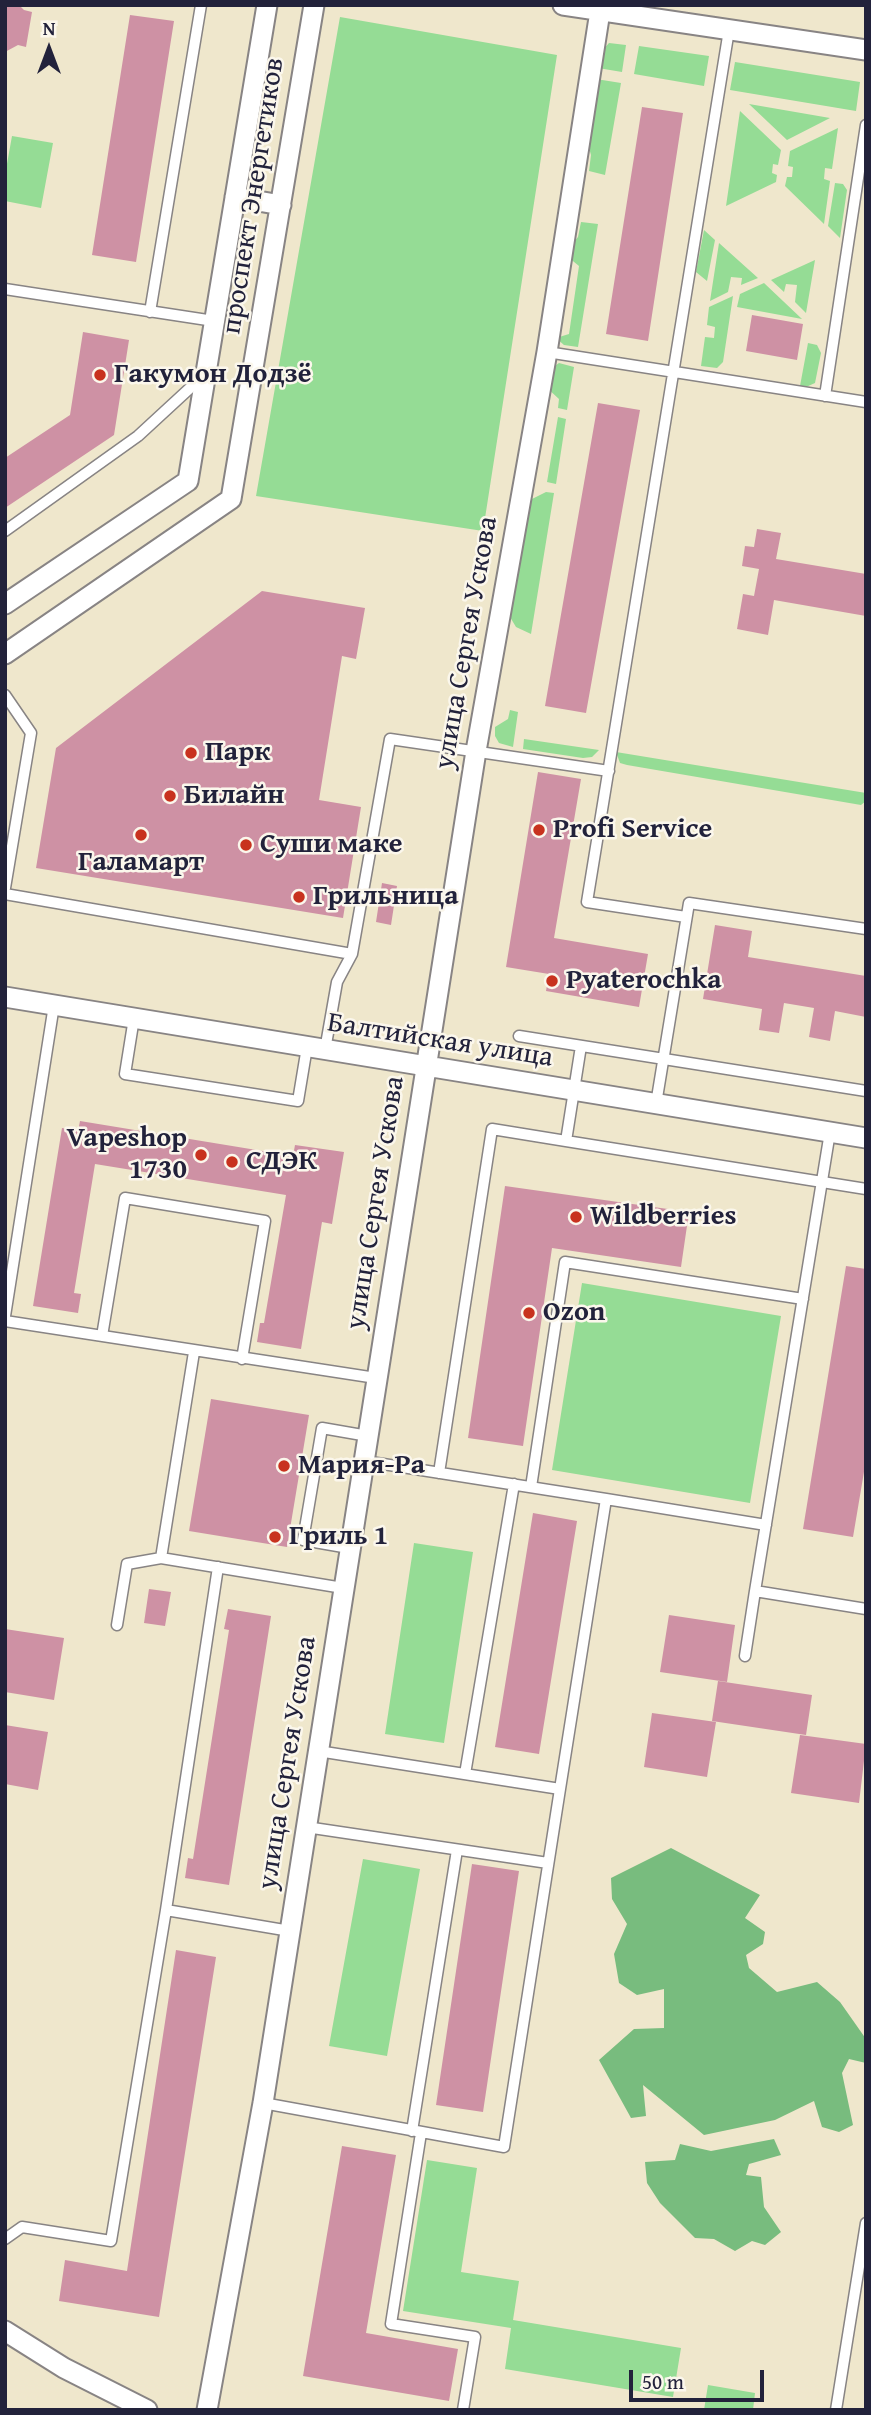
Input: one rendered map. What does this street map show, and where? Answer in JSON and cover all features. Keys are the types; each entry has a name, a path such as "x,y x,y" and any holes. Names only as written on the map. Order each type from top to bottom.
{"street":[{"name":"проспект Энергетиков","path":"5,604 188,481 267,5"},
{"name":"проспект Энергетиков","path":"5,654 231,499 314,5"},
{"path":"563,5 601,8 866,50"},
{"name":"улица Сергея Ускова","path":"207,2410 263,2103 476,751 547,352 601,8"},
{"path":"234,197 281,205"},
{"name":"Балтийская улица","path":"5,997 866,1138"},
{"path":"5,2331 64,2368 147,2410"}],"lane":[{"path":"150,312 201,5"},
{"path":"686,917 587,902 729,30"},
{"path":"825,396 866,125"},
{"path":"5,289 214,321"},
{"path":"547,352 866,402"},
{"path":"5,531 138,436 205,374"},
{"path":"5,695 31,733 5,888"},
{"path":"134,1018 125,1073 298,1101 337,982 352,954 390,739 609,771"},
{"path":"5,894 352,954"},
{"path":"656,1104 689,903 866,929"},
{"path":"54,1005 5,1319 194,1352 376,1378"},
{"path":"519,1036 866,1091"},
{"path":"566,1141 581,1046"},
{"path":"439,1473 492,1129 866,1188"},
{"path":"745,1656 830,1132"},
{"path":"102,1336 125,1198 265,1221 242,1359"},
{"path":"531,1487 565,1262 803,1298"},
{"path":"161,1558 194,1352"},
{"path":"349,1548 303,1540 322,1428 368,1436"},
{"path":"364,1461 766,1525"},
{"path":"465,1774 514,1485"},
{"path":"263,2103 504,2147 606,1499"},
{"path":"117,1625 127,1564 161,1558 343,1587"},
{"path":"5,2239 22,2227 111,2241 166,1910 218,1567"},
{"path":"755,1591 866,1609"},
{"path":"318,1751 560,1789"},
{"path":"306,1827 548,1863"},
{"path":"457,1850 391,2324 475,2337 463,2410"},
{"path":"166,1910 290,1931"},
{"path":"836,2410 866,2223"}],"green space":[{"path":"340,17 557,55 483,531 256,496"},
{"path":"609,43 626,45 622,72 598,68 601,52"},
{"path":"639,46 709,56 704,86 634,74"},
{"path":"735,62 860,82 856,111 730,90"},
{"path":"596,79 621,83 605,175 589,171 591,155 586,137"},
{"path":"749,104 830,118 787,140"},
{"path":"740,111 781,150 778,165 773,164 772,173 777,175 776,182 726,206"},
{"path":"838,128 832,169 825,168 824,179 830,181 824,224 785,186 787,177 792,177 793,167 788,166 790,151"},
{"path":"12,136 53,143 41,208 5,201 5,175"},
{"path":"835,183 843,184 847,190 840,238 828,226"},
{"path":"581,222 598,224 578,347 564,345 556,338 569,334 579,266 568,257 568,249 578,237"},
{"path":"704,230 715,240 707,281 696,272"},
{"path":"719,243 758,278 741,285 742,278 731,277 728,292 710,301"},
{"path":"815,260 806,313 795,302 797,285 786,284 784,292 771,280"},
{"path":"764,283 802,319 737,307 740,294"},
{"path":"733,296 723,362 717,368 701,366 705,337 714,338 715,327 707,325 709,307"},
{"path":"808,343 817,345 821,353 815,383 806,387 800,386"},
{"path":"559,363 574,367 567,410 558,408 559,399 546,387 548,371"},
{"path":"558,417 566,419 556,484 547,482"},
{"path":"546,492 554,493 531,634 516,627 510,617 530,500"},
{"path":"510,710 518,712 513,747 499,743 495,736 495,727 508,719"},
{"path":"524,739 599,750 592,757 583,758 523,749"},
{"path":"616,752 866,793 866,801 861,805 627,765 620,763"},
{"path":"582,1283 781,1316 750,1503 552,1470"},
{"path":"414,1543 473,1552 444,1743 385,1734"},
{"path":"671,1848 760,1895 745,1918 765,1932 763,1944 746,1955 749,1968 777,1992 817,1982 840,2002 866,2039 866,2063 849,2059 842,2073 853,2125 839,2132 822,2127 814,2101 775,2120 704,2135 643,2085 646,2116 631,2118 599,2060 634,2029 664,2028 664,1989 637,1995 619,1983 614,1954 627,1924 612,1899 611,1878"},
{"path":"363,1859 420,1869 387,2056 329,2046"},
{"path":"774,2139 781,2155 749,2164 746,2175 761,2177 764,2207 781,2232 765,2245 752,2241 735,2251 714,2239 695,2238 660,2203 647,2183 645,2162 675,2160 680,2144 711,2151"},
{"path":"427,2160 477,2168 461,2272 519,2281 513,2320 681,2348 673,2397 505,2369 511,2328 403,2311"},
{"path":"708,2385 755,2393 753,2410 704,2410"}],"building":[{"path":"5,5 19,5 32,12 26,47 18,45 5,52"},
{"path":"130,15 174,21 136,262 92,255"},
{"path":"642,107 683,113 648,341 606,334"},
{"path":"752,315 803,324 797,360 746,351"},
{"path":"83,332 129,340 114,435 5,508 5,458 70,415"},
{"path":"598,403 640,410 586,713 545,706"},
{"path":"757,529 781,533 776,559 866,574 866,616 774,600 768,635 737,629 743,594 754,596 759,569 742,566 745,546 754,547"},
{"name":"Парк","path":"262,591 365,608 356,659 342,656 319,800 361,807 343,918 36,868 56,748"},
{"path":"538,772 581,779 554,938 648,954 639,1007 546,991 549,974 506,967"},
{"path":"382,883 397,886 391,925 376,922"},
{"path":"715,925 752,931 748,957 866,976 866,1017 835,1011 830,1041 809,1037 814,1008 784,1003 779,1033 759,1030 762,1009 703,999"},
{"path":"80,1121 293,1156 295,1145 344,1152 332,1224 322,1222 301,1349 257,1342 260,1323 264,1323 286,1195 95,1164 74,1293 81,1294 78,1313 33,1306 62,1128 78,1131"},
{"path":"505,1186 689,1212 681,1267 552,1248 523,1446 468,1438"},
{"path":"846,1266 866,1269 866,1460 853,1537 803,1529"},
{"path":"211,1399 309,1415 287,1547 189,1531"},
{"path":"533,1513 577,1521 539,1754 495,1747"},
{"path":"149,1589 171,1592 165,1626 144,1623"},
{"path":"228,1609 271,1616 229,1885 185,1878 188,1858 193,1859 229,1630 224,1629"},
{"path":"669,1615 735,1625 727,1682 660,1672"},
{"path":"5,1629 64,1638 54,1700 5,1692"},
{"path":"718,1681 812,1695 806,1735 712,1721"},
{"path":"652,1713 716,1722 707,1777 644,1767"},
{"path":"5,1725 48,1732 38,1790 5,1784"},
{"path":"800,1735 866,1744 859,1803 791,1793"},
{"path":"472,1864 519,1871 483,2112 436,2105"},
{"path":"176,1950 216,1957 159,2317 59,2301 65,2260 127,2271"},
{"path":"342,2146 396,2155 366,2333 458,2349 449,2401 303,2376"}],"place":[{"name":"Гакумон Додзё","path":"100,375"},
{"name":"Парк","path":"191,753"},
{"name":"Билайн","path":"170,796"},
{"name":"Profi Service","path":"539,830"},
{"name":"Галамарт","path":"141,835"},
{"name":"Суши маке","path":"246,845"},
{"name":"Грильница","path":"299,897"},
{"name":"Pyaterochka","path":"552,981"},
{"name":"Vapeshop 1730","path":"201,1155"},
{"name":"СДЭК","path":"232,1162"},
{"name":"Wildberries","path":"576,1217"},
{"name":"Ozon","path":"529,1313"},
{"name":"Мария-Ра","path":"284,1466"},
{"name":"Гриль 1","path":"275,1537"}]}
